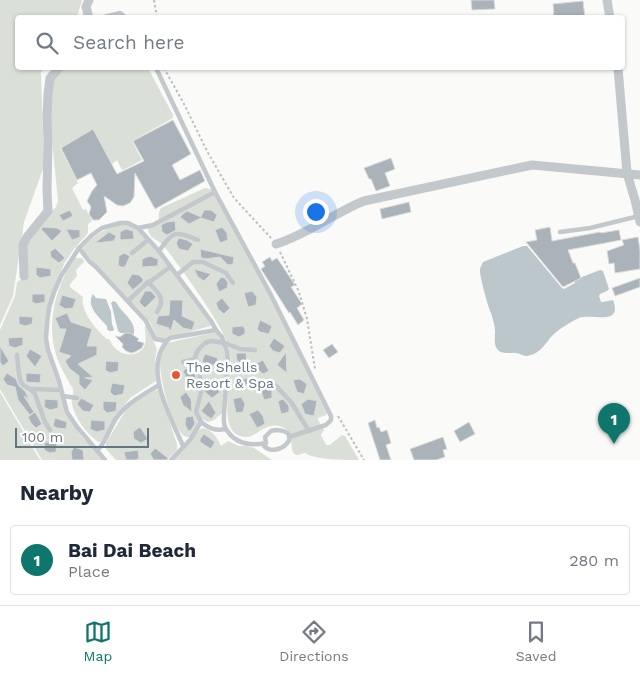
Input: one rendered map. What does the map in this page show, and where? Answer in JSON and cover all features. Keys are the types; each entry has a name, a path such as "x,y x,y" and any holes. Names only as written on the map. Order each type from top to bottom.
{"street":[{"path":"87,15 86,7 89,0"},
{"path":"607,0 610,15"},
{"path":"24,276 23,245 27,237 48,211 48,94 50,78 57,70"},
{"path":"618,70 627,173 639,219"},
{"path":"276,244 292,239 351,206 364,201 532,165 640,175"}],"lane":[{"path":"157,70 216,192 329,410 331,420 326,425 289,437"},
{"path":"138,228 153,225 216,192"},
{"path":"560,232 639,219"},
{"path":"105,460 76,427 67,412 48,350 46,324 54,292 61,276 79,248 102,228 120,223 138,228 177,275 222,337 228,360 224,413 226,429 241,442 266,443"},
{"path":"158,251 172,235 180,233 198,240"},
{"path":"132,253 148,240"},
{"path":"79,248 88,261 96,267 146,321 155,339 166,340 216,330"},
{"path":"177,275 193,262 203,262 226,273 233,283"},
{"path":"128,301 148,282 170,267"},
{"path":"148,282 162,300 157,312"},
{"path":"166,340 159,352 157,363 159,385 165,406 183,446"},
{"path":"226,429 210,429 201,422 196,412 201,392 199,368 195,359 196,354 199,348 211,341 255,350"},
{"path":"17,355 22,384 35,394 50,430"},
{"path":"183,362 195,359"},
{"path":"269,381 291,402 309,431"},
{"path":"97,451 102,446 116,419 128,405 159,385"},
{"path":"32,390 61,390"},
{"path":"63,396 77,398"},
{"path":"171,460 190,440 201,422"},
{"path":"272,455 264,446 266,443 265,437 276,430 284,432 289,437 288,450"}],"path":[{"path":"154,0 156,15"},
{"path":"165,70 234,198 276,244 299,292 307,319 316,370"},
{"path":"336,413 364,460"}],"shaded area":[{"path":"0,0 82,0 78,15 15,15 15,70 43,70 41,72 44,166 24,222 13,296 0,325"},
{"path":"59,70 149,70 173,115 173,118 132,141 142,160 123,170 117,160 112,164 93,129 60,148 78,183 72,188 83,210 86,209 92,221 88,224 88,233 65,262 58,278 53,291 46,338 69,419 81,436 104,460 42,460 0,389 0,330 15,296 17,282 27,276 25,246 38,227 56,207 58,201 50,96 52,79"},
{"path":"205,188 214,190 270,295 327,413 318,418 324,430 321,435 326,445 330,445 342,435 345,436 359,460 338,460 305,453 294,454 291,438 287,430 282,427 270,426 246,437 240,436 233,431 227,412 231,363 226,339 189,280 163,245 151,236 148,230 150,224 159,220 161,208"},
{"path":"118,225 130,225 138,229 158,252 211,324 210,326 166,339 157,338 150,322 83,251 83,247 95,236"},
{"path":"527,246 564,289 582,277 600,270 603,271 609,289 599,296 601,302 613,300 614,314 605,317 579,318 569,323 553,335 539,351 532,355 525,356 499,351 495,345 495,330 480,269 483,262"},
{"path":"74,258 81,258 84,262 76,270 77,276 70,284 70,287 83,297 84,308 90,320 99,331 119,351 135,354 144,347 146,340 145,326 147,326 157,349 155,359 156,381 130,398 115,417 104,440 101,442 98,442 89,434 73,409 73,389 60,365 53,338 52,324 57,297 61,284"},
{"path":"93,294 96,298 106,299 111,312 113,331 107,329 107,326 97,316 92,307 91,298"},
{"path":"113,301 116,302 132,322 134,327 133,337 130,333 120,333 118,331 111,303"},
{"path":"216,332 222,340 227,359 222,413 214,420 208,422 200,420 190,437 187,437 176,426 168,403 160,368 161,357 167,343"},
{"path":"159,390 177,444 177,450 167,460 116,460 106,449 106,443 129,405 153,391"},
{"path":"0,392 40,460 0,460"},
{"path":"203,428 214,435 221,446 228,441 239,446 247,446 254,448 272,460 173,460 199,430"}],"building":[{"path":"471,0 494,0 495,9 472,10"},
{"path":"583,1 585,15 554,15 553,4"},
{"path":"173,120 191,154 172,165 180,180 200,170 205,181 155,209 135,173 134,197 130,203 123,206 117,205 104,196 107,212 99,220 93,220 89,214 91,207 87,201 97,185 91,173 77,180 61,148 93,129 117,174 144,161 133,141"},
{"path":"391,158 395,169 385,173 390,186 376,191 364,168"},
{"path":"409,202 411,212 382,219 380,209"},
{"path":"70,210 73,216 63,221 59,215"},
{"path":"204,210 211,210 217,215 214,222 201,218 189,224 180,217 187,211 201,217"},
{"path":"175,221 176,230 167,235 162,232 161,225"},
{"path":"43,227 57,228 62,231 52,241 41,229"},
{"path":"222,227 227,233 228,240 220,243 215,230"},
{"path":"550,227 552,241 619,230 621,240 568,250 581,278 563,287 526,242 537,240 535,230"},
{"path":"66,229 80,230 80,237 72,240"},
{"path":"126,229 133,231 134,239 120,240 120,232"},
{"path":"109,232 116,236 114,241 95,243"},
{"path":"638,237 640,269 615,273 614,263 609,264 607,251 624,245 622,240"},
{"path":"179,238 193,244 188,251 179,249 176,243"},
{"path":"55,248 65,258 59,263 51,257 50,252"},
{"path":"200,249 234,257 233,264 228,265 220,257 201,258"},
{"path":"124,253 130,256 125,267 121,267 118,265 119,256"},
{"path":"150,256 158,259 158,266 142,267 142,259"},
{"path":"270,257 272,261 277,258 295,285 291,287 302,304 297,308 304,320 298,325 261,269 265,266 262,262"},
{"path":"36,267 51,269 51,276 40,278 36,275"},
{"path":"194,269 211,274 204,281 198,277"},
{"path":"132,274 139,275 143,279 133,290 127,283"},
{"path":"221,277 225,278 228,283 227,288 219,292 216,284"},
{"path":"640,278 640,287 615,296 612,288"},
{"path":"145,291 151,291 156,297 145,308 139,302"},
{"path":"252,291 257,297 256,305 248,307 244,293"},
{"path":"32,294 45,294 45,302 36,304 32,302"},
{"path":"62,295 76,299 73,308 65,309 59,305"},
{"path":"222,298 230,308 224,314 218,309 216,303"},
{"path":"170,300 183,300 182,316 195,322 192,330 183,328 174,320 171,330 156,324 158,316 169,315"},
{"path":"67,313 71,322 92,329 87,346 97,346 97,355 78,364 93,377 85,378 93,380 85,390 79,384 79,376 69,368 65,361 71,356 59,352 66,329 60,329 55,318"},
{"path":"19,316 33,317 32,324 25,326 19,324"},
{"path":"260,320 272,326 269,334 260,332 257,329"},
{"path":"243,326 245,334 239,337 232,334 232,327"},
{"path":"125,333 130,333 139,339 137,341 144,343 142,348 131,353 126,351 122,347 123,344 115,336 120,337"},
{"path":"23,337 23,345 15,348 9,346 8,338"},
{"path":"274,338 285,346 280,353 273,351 269,346"},
{"path":"332,344 338,352 329,358 323,350"},
{"path":"0,346 9,361 3,366 0,362"},
{"path":"30,349 42,356 35,367 26,356"},
{"path":"286,352 287,373 277,365"},
{"path":"236,353 246,353 247,366 237,361"},
{"path":"205,354 218,358 216,365 207,365 202,361"},
{"path":"263,360 269,371 263,374 257,369 256,364"},
{"path":"106,361 119,362 118,371 110,373 105,370"},
{"path":"190,366 195,372 196,379 192,382 183,371"},
{"path":"7,373 16,379 19,386 25,391 29,399 24,396 34,412 30,415 18,400 15,387 7,385 3,379"},
{"path":"26,373 41,374 40,383 26,382"},
{"path":"256,378 238,390 238,379"},
{"path":"210,379 220,392 212,398 205,392 204,384"},
{"path":"300,379 307,384 304,394 297,392 293,380"},
{"path":"112,383 125,385 123,394 114,396 110,392"},
{"path":"266,385 272,390 272,398 264,400 260,387"},
{"path":"186,392 191,399 192,412 183,405 180,397"},
{"path":"241,397 245,404 243,412 236,413 233,399"},
{"path":"81,398 94,405 90,412 83,411 77,404"},
{"path":"45,399 58,400 58,408 50,410 44,407"},
{"path":"283,399 289,406 289,412 281,414 278,401"},
{"path":"308,399 317,401 314,416 305,414 301,404"},
{"path":"103,401 117,402 116,411 107,413 103,409"},
{"path":"209,401 216,413 211,419 201,411"},
{"path":"258,410 263,416 265,424 257,428 249,414"},
{"path":"35,412 42,424 36,428 28,417"},
{"path":"193,416 195,424 188,431 185,424 186,417"},
{"path":"55,418 67,422 66,429 53,426"},
{"path":"91,420 105,421 105,430 96,432 90,429"},
{"path":"375,420 377,428 379,427 381,432 387,430 391,443 386,445 391,460 380,460 368,423"},
{"path":"469,422 475,434 460,442 454,431"},
{"path":"140,427 148,439 141,443 134,439 133,432"},
{"path":"204,434 215,442 211,449 200,442"},
{"path":"443,437 447,449 443,450 445,457 436,460 414,460 410,449"},
{"path":"45,442 57,443 56,452 50,453 44,450"},
{"path":"74,447 83,450 84,460 72,460 71,452"},
{"path":"155,448 168,458 167,460 154,460 150,454"},
{"path":"138,450 139,458 136,460 126,460 124,452"}],"place":[{"name":"The Shells Resort & Spa","path":"176,375"},
{"name":"Bai Dai Beach","path":"614,444"}]}
